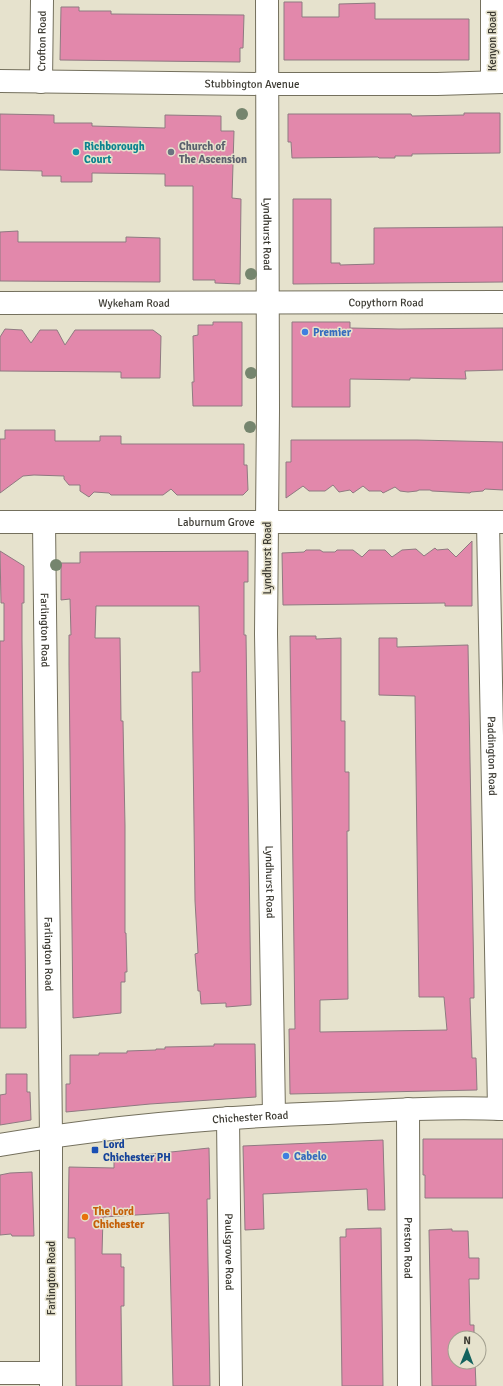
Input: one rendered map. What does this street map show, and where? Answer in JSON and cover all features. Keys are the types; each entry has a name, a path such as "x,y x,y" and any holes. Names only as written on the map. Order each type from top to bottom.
{"street":[{"name":"Crofton Road","path":"41,82 42,0"},
{"name":"Lyndhurst Road","path":"267,0 268,303 266,634 274,1115"},
{"name":"Kenyon Road","path":"492,0 497,82"},
{"name":"Stubbington Avenue","path":"0,82 267,84 437,84 497,82"},
{"name":"Copythorn Road","path":"268,303 503,302"},
{"name":"Wykeham Road","path":"0,303 268,303"},
{"name":"Laburnum Grove","path":"0,522 496,522"},
{"name":"Farlington Road","path":"44,522 51,1136 51,1379"},
{"name":"Paddington Road","path":"496,522 501,1109"},
{"name":"Chichester Road","path":"0,1145 51,1136 140,1125 228,1118 408,1109 501,1109"},
{"name":"Preston Road","path":"408,1109 410,1386"},
{"name":"Paulsgrove Road","path":"228,1118 231,1386"},
{"path":"0,1373 51,1379"}],"building":[{"path":"284,2 302,2 302,17 339,17 339,4 375,3 375,19 469,19 469,60 284,60"},
{"path":"61,7 79,7 79,11 111,11 111,14 244,15 243,48 240,48 240,62 60,60"},
{"path":"464,113 500,113 500,153 412,154 412,156 395,156 395,158 292,158 291,142 288,142 288,114 411,114 412,116 464,115"},
{"path":"0,114 54,115 54,123 92,123 92,126 165,128 165,115 221,116 221,131 234,131 232,198 241,199 240,284 215,283 215,280 193,280 193,186 165,186 165,174 92,173 92,182 61,182 61,176 42,176 42,171 0,170"},
{"path":"293,199 331,199 331,263 340,263 340,265 374,264 374,228 503,227 503,282 293,284"},
{"path":"18,231 18,242 126,242 126,237 160,238 160,282 0,281 0,232"},
{"path":"213,322 242,322 242,406 193,406 193,336 198,335 198,325 213,325"},
{"path":"292,322 350,322 350,328 503,328 503,370 465,371 466,379 350,379 350,407 292,407"},
{"path":"5,329 22,330 31,343 40,330 57,330 65,345 75,330 153,330 161,336 160,378 121,378 121,372 0,371 0,337"},
{"path":"5,430 55,430 55,441 100,441 100,436 121,436 121,444 244,444 244,465 247,465 248,490 243,495 177,495 171,489 163,495 111,495 109,493 94,492 89,497 80,491 80,485 69,485 64,479 64,476 34,475 23,476 0,493 0,439 5,439"},
{"path":"291,440 503,442 503,490 485,489 483,491 470,493 430,490 408,492 400,491 395,487 383,493 381,491 369,491 363,486 353,493 350,490 339,492 333,485 325,491 309,491 303,486 286,498 286,462 291,462"},
{"path":"472,541 472,606 445,606 445,603 283,605 282,553 304,552 306,550 335,552 337,550 353,550 362,557 369,550 385,550 392,557 402,550 416,549 424,556 435,548 437,550 448,549 456,557"},
{"path":"0,551 24,566 22,640 26,1028 0,1028 0,641 4,641 4,603 1,603"},
{"path":"248,551 248,582 244,582 244,635 246,635 251,1005 226,1007 226,1003 201,1004 200,991 198,991 195,954 198,953 195,901 192,672 200,672 199,606 96,606 95,638 120,638 121,721 123,721 125,933 127,972 125,972 125,982 121,982 121,1013 73,1018 69,664 69,635 71,635 70,599 61,600 61,563 80,563 80,552"},
{"path":"290,636 316,636 316,639 341,638 341,721 345,721 345,772 349,772 349,831 347,831 348,999 320,1000 320,1032 447,1030 444,997 419,997 415,696 379,695 379,638 397,638 397,647 468,645 474,987 474,998 470,998 472,1058 476,1058 477,1090 290,1094 289,1029 295,1029"},
{"path":"214,1044 255,1044 256,1097 150,1104 66,1112 66,1084 70,1084 70,1055 127,1053 127,1051 165,1049 165,1047 214,1046"},
{"path":"6,1074 27,1074 27,1092 30,1092 31,1120 0,1125 0,1095 6,1094"},
{"path":"423,1139 503,1139 503,1198 425,1198 425,1175 423,1175"},
{"path":"383,1140 385,1210 368,1210 367,1189 263,1194 264,1229 245,1230 243,1146"},
{"path":"209,1148 210,1199 207,1199 210,1386 173,1386 169,1213 103,1217 102,1254 121,1254 121,1267 124,1267 124,1306 121,1306 122,1386 76,1386 75,1238 68,1238 69,1167 114,1168 114,1158"},
{"path":"32,1172 34,1236 12,1236 11,1234 0,1235 0,1175"},
{"path":"381,1228 383,1386 342,1386 340,1237 346,1237 346,1229"},
{"path":"452,1229 452,1231 468,1231 469,1258 479,1258 479,1279 469,1279 470,1325 474,1325 474,1330 447,1330 447,1370 475,1370 476,1386 432,1386 429,1230"}],"place":[{"name":"Richborough Court","path":"76,152"},
{"name":"Church of The Ascension","path":"171,152"},
{"name":"Premier","path":"305,332"},
{"name":"Lord Chichester PH","path":"95,1150"},
{"name":"Cabelo","path":"286,1156"},
{"name":"The Lord Chichester","path":"85,1217"}]}
